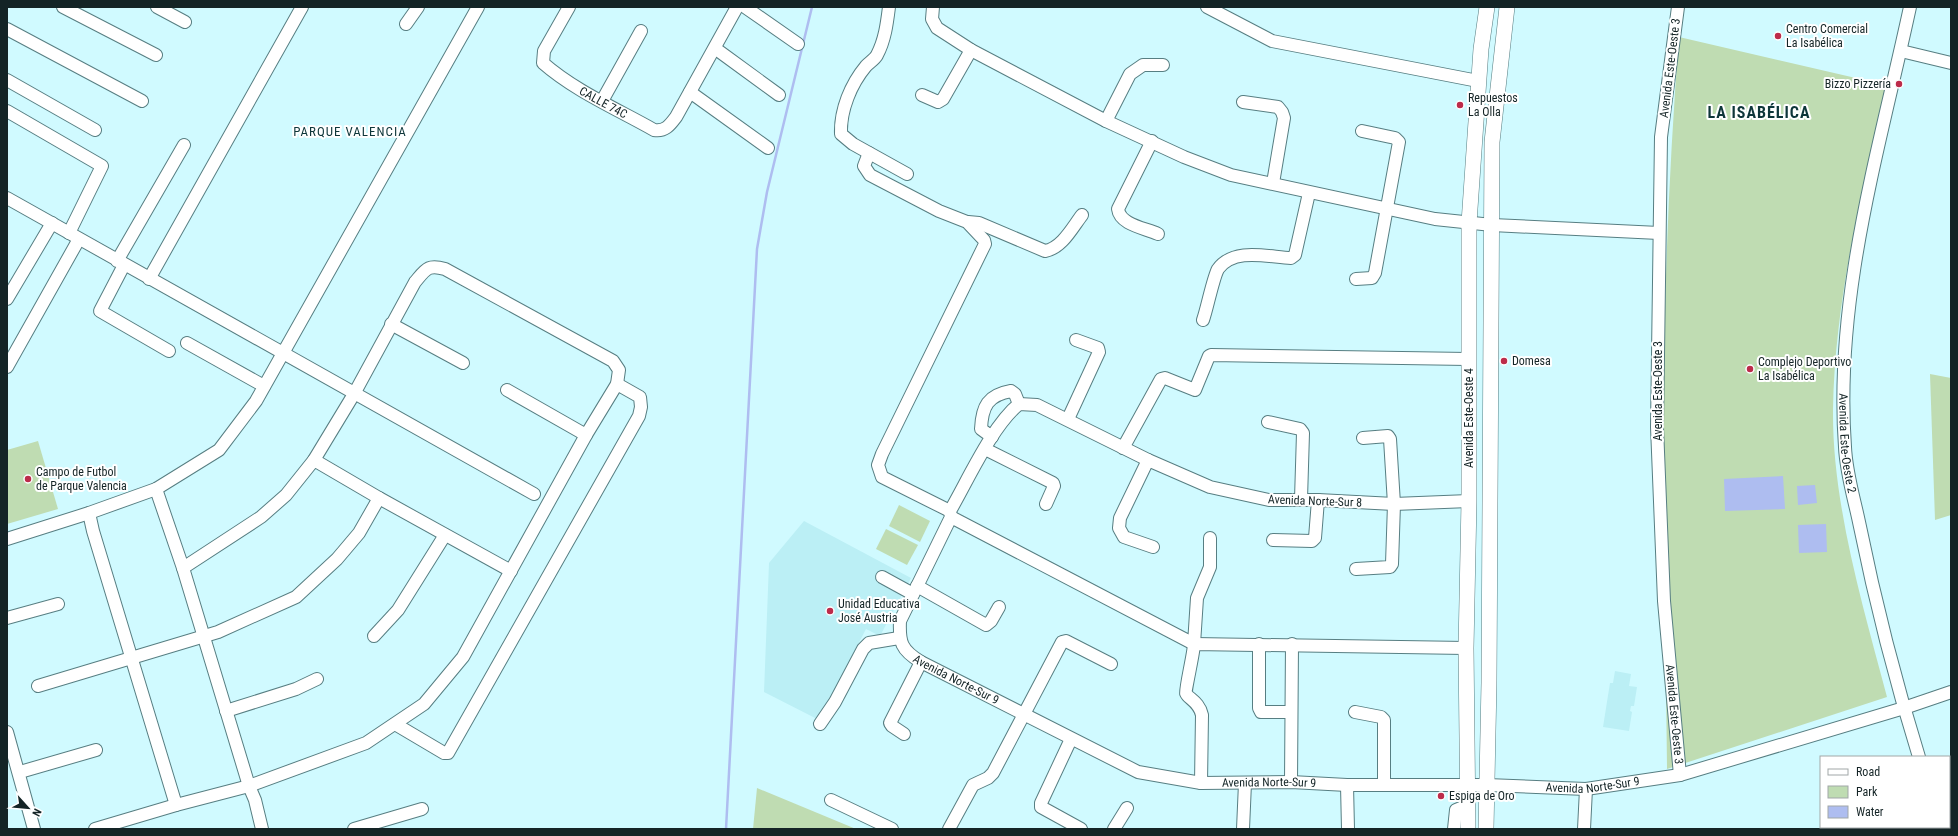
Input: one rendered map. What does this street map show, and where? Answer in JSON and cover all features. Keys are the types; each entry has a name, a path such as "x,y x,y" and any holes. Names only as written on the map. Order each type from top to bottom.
{"main road":[{"name":"Avenida Este-Oeste 4","path":"1468,829 1466,648 1469,501 1469,223 1478,81 1487,7"},
{"path":"1486,829 1492,142 1507,7"}],"street":[{"path":"63,7 156,55"},
{"path":"157,7 185,22"},
{"path":"149,279 302,7"},
{"path":"406,24 418,7"},
{"path":"7,539 89,514 156,489 219,450 256,401 478,7"},
{"name":"CALLE 74C","path":"569,7 544,51 543,63 554,72 654,130 660,131 668,127 690,92"},
{"path":"737,7 716,49 690,92 768,148"},
{"path":"745,7 798,44"},
{"path":"889,7 881,48 876,57 867,65 853,85 840,123 841,134 853,144 907,174"},
{"path":"933,7 932,18 937,28 971,50 1106,121 1184,157 1231,175 1435,219 1492,225 1659,234"},
{"path":"1207,7 1272,41 1478,81"},
{"name":"Avenida Este-Oeste 3","path":"1678,7 1661,137 1657,458 1664,593 1680,775"},
{"name":"Avenida Este-Oeste 2","path":"1910,7 1858,241 1848,309 1844,397 1845,448 1870,574 1904,708 1919,756"},
{"path":"7,29 142,101"},
{"path":"602,101 641,31"},
{"path":"716,49 779,95"},
{"path":"922,95 938,102 943,99 971,50"},
{"path":"1901,51 1951,63"},
{"path":"1106,121 1130,74 1143,65 1162,65"},
{"path":"7,80 95,130"},
{"path":"1243,102 1278,107 1282,112 1284,118 1273,183"},
{"path":"7,111 102,166 74,236 7,367"},
{"path":"1356,279 1372,278 1375,273 1388,209 1399,142 1395,138 1362,132"},
{"path":"1152,141 1118,209 1119,215 1124,221 1158,234"},
{"path":"169,351 100,311 121,263 184,145"},
{"path":"869,152 864,166 866,171 874,178 939,211 967,222 979,223 1045,251 1053,250 1082,214"},
{"path":"1203,320 1218,270 1229,259 1244,255 1291,258 1295,255 1309,193"},
{"path":"7,198 149,279 284,352 354,394 534,494"},
{"path":"967,222 979,233 985,244 882,454 878,466 882,477 1194,644 1292,644 1466,648"},
{"path":"7,299 52,223"},
{"path":"95,829 176,805 249,786 366,743 424,704 463,657 586,435 617,384 619,370 613,361 445,269 435,266 425,269 415,282 354,394 314,460 286,495 262,517 183,568"},
{"path":"391,324 464,363"},
{"path":"1068,419 1099,352 1098,348 1076,340"},
{"path":"187,342 264,386"},
{"path":"1123,448 1161,379 1165,378 1195,390 1209,356 1211,355 1468,359"},
{"path":"395,724 444,753 448,753 639,416 641,407 640,397 617,384"},
{"path":"507,390 586,435"},
{"path":"820,724 835,702 863,649 869,643 899,638 900,620 950,514 992,437 1007,414 1019,404 1015,394 1011,391 997,394 989,401 982,416 981,429 992,437"},
{"name":"Avenida Norte-Sur 8","path":"1019,404 1037,405 1068,419 1148,460 1210,487 1269,500 1318,500 1394,504 1469,501"},
{"path":"1268,422 1300,429 1303,432 1301,500"},
{"path":"1356,568 1390,567 1392,564 1394,504 1390,439 1388,436 1363,438"},
{"path":"985,449 1053,483 1054,486 1046,504"},
{"path":"314,460 511,571"},
{"path":"1148,460 1120,518 1118,528 1124,537 1153,547"},
{"path":"156,489 183,568 249,786 255,800 262,829"},
{"path":"38,686 203,637 296,596 337,559 359,533 379,498"},
{"path":"1273,540 1312,540 1315,538 1318,500"},
{"path":"89,514 176,805"},
{"path":"374,636 398,610 445,534"},
{"path":"1201,783 1202,715 1200,707 1188,696 1186,692 1191,670 1197,598 1210,567 1210,538"},
{"path":"882,577 915,590 986,625 991,621 999,607"},
{"path":"7,618 58,604"},
{"name":"Avenida Norte-Sur 9","path":"899,638 910,655 921,662 1138,772 1201,783 1245,784 1291,782 1347,785 1487,785 1586,789 1680,775 1904,708 1951,692"},
{"path":"949,829 973,785 988,778 993,773 1062,642 1066,641 1111,664"},
{"path":"1259,644 1259,708 1261,712 1291,712"},
{"path":"1291,782 1292,644"},
{"path":"904,734 890,723 921,662"},
{"path":"226,711 296,689 317,679"},
{"path":"1355,712 1381,717 1384,720 1384,785"},
{"path":"7,732 20,772 34,829"},
{"path":"1072,739 1041,803 1041,807 1082,829"},
{"path":"20,772 96,750"},
{"path":"1243,829 1245,784"},
{"path":"1347,785 1348,829"},
{"path":"1584,829 1586,789"},
{"path":"831,800 892,829"},
{"path":"1454,829 1456,810 1468,805"},
{"path":"1114,829 1127,808"},
{"path":"354,829 422,809"}],"shaded area":[{"name":"Unidad Educativa José Austria","path":"804,521 911,578 880,636 866,629 819,720 764,692 769,563"},
{"path":"1615,671 1631,674 1629,686 1637,687 1634,706 1631,706 1630,711 1632,712 1629,731 1603,727 1610,683 1613,683"}],"green space":[{"name":"Complejo Deportivo La Isabélica","path":"1679,37 1886,85 1859,205 1844,286 1835,368 1833,409 1834,445 1843,518 1859,591 1887,697 1667,769 1663,423 1666,278 1675,85"},
{"path":"1930,374 1951,378 1951,515 1935,520"},
{"name":"Campo de Futbol de Parque Valencia","path":"38,441 58,509 7,524 7,450"},
{"path":"899,505 930,521 920,542 889,526"},
{"path":"886,529 918,545 907,565 876,549"},
{"path":"757,788 856,829 753,829"}],"water":[{"path":"1783,476 1785,509 1725,511 1724,479"},
{"path":"1815,485 1817,503 1798,505 1797,486"},
{"path":"1826,524 1827,552 1799,553 1798,525"}],"waterway":[{"path":"726,829 757,249 767,192 812,7"}],"place":[{"name":"Centro Comercial La Isabélica","path":"1778,36"},
{"name":"Bizzo Pizzería","path":"1899,84"},
{"name":"Repuestos La Olla","path":"1460,105"},
{"name":"Domesa","path":"1504,361"},
{"name":"Complejo Deportivo La Isabélica","path":"1750,369"},
{"name":"Campo de Futbol de Parque Valencia","path":"28,479"},
{"name":"Unidad Educativa José Austria","path":"830,611"},
{"name":"Espiga de Oro","path":"1441,796"}],"district":[{"name":"LA ISABÉLICA","path":"1759,112"},
{"name":"PARQUE VALENCIA","path":"350,131"}]}
